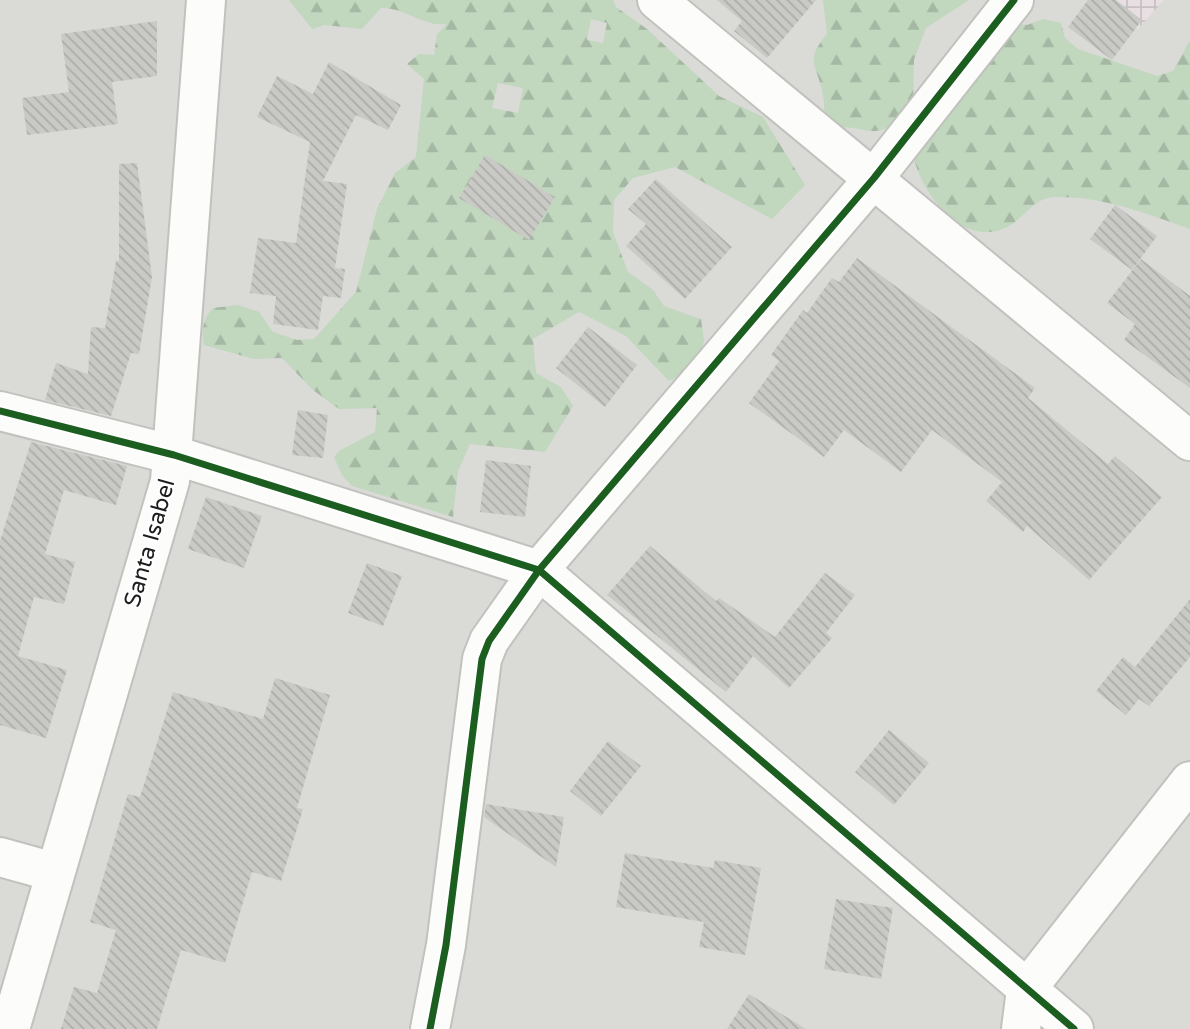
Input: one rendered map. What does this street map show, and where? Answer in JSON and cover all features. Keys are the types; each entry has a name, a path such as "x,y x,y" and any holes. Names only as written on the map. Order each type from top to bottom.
{"street":[{"name":"Santa Isabel","path":"10,1029 170,481 206,0"},
{"path":"657,0 1190,441"},
{"path":"430,1029 446,945 482,659 489,641 539,570 874,178 1014,0"},
{"path":"0,411 174,455 539,570 1074,1029"},
{"path":"1021,1029 1026,990 1190,781"},
{"path":"0,857 54,872"}],"shaded area":[{"path":"0,0 1190,0 1190,1029 0,1029"},
{"path":"1103,0 1164,0 1138,29"}],"green space":[{"path":"289,0 613,0 616,7 647,29 719,96 763,117 805,185 772,219 675,167 633,178 614,200 613,232 628,272 653,290 664,306 701,319 704,341 696,368 669,381 626,336 579,312 533,339 536,373 561,387 573,406 545,452 470,444 458,471 453,517 352,486 342,475 334,457 339,451 375,432 377,408 339,409 313,390 282,358 254,359 204,345 203,340 205,320 213,308 238,305 259,312 273,332 297,340 314,339 356,292 377,209 395,173 416,157 424,79 407,64 419,54 434,55 437,34 447,24 430,23 398,10 381,8 362,29 324,25 312,29","holes":["591,19 607,23 603,43 587,40","498,83 523,88 518,113 492,108"]},
{"path":"823,0 969,0 926,28 914,60 913,108 887,128 870,131 840,127 825,129 823,95 814,64 816,51 827,34"},
{"path":"1043,19 1061,23 1065,38 1078,49 1157,76 1173,71 1190,40 1190,229 1106,202 1054,197 1035,204 1009,226 993,232 977,231 948,215 926,188 914,158 1019,24 1027,25"}],"building":[{"path":"717,0 816,0 767,58 734,31 742,21"},
{"path":"1088,0 1116,0 1142,20 1112,60 1068,27"},
{"path":"157,21 157,76 112,82 118,124 27,135 22,98 69,92 61,34"},
{"path":"329,62 401,105 388,130 356,115 323,181 347,184 335,268 345,269 341,298 323,296 318,330 273,324 276,296 250,293 258,238 296,243 310,142 257,117 277,76 313,94"},
{"path":"485,155 555,197 529,240 459,198"},
{"path":"137,163 152,277 139,354 131,353 111,416 45,400 56,363 88,374 91,327 105,328 116,261 119,261 119,164"},
{"path":"656,179 732,247 685,299 626,246 646,224 628,209"},
{"path":"1115,205 1157,236 1132,270 1090,239"},
{"path":"857,258 1035,388 1028,398 1108,464 1115,456 1162,497 1089,580 1027,526 1023,532 986,501 1002,482 932,430 901,472 844,430 824,457 749,403 779,361 771,355 803,310 807,313 832,278 839,282"},
{"path":"1141,259 1190,296 1190,388 1124,340 1135,324 1107,303"},
{"path":"588,327 637,365 605,407 556,368"},
{"path":"298,410 328,415 323,458 292,455"},
{"path":"31,442 127,466 116,505 64,490 45,554 75,562 64,604 34,597 18,656 67,670 46,738 0,725 0,541"},
{"path":"486,460 531,466 525,517 480,512"},
{"path":"206,497 262,516 244,568 188,549"},
{"path":"650,546 716,601 719,598 775,637 825,573 855,595 826,633 832,638 789,688 753,656 726,692 607,595"},
{"path":"367,563 402,576 383,626 348,613"},
{"path":"1190,599 1190,657 1149,706 1139,699 1126,715 1096,691 1123,657 1135,667"},
{"path":"275,678 330,695 297,808 303,809 281,881 252,872 225,963 181,950 157,1029 61,1029 74,987 97,993 116,930 90,922 128,794 140,797 173,692 263,719"},
{"path":"889,730 929,763 894,805 855,772"},
{"path":"608,741 641,766 601,816 570,791"},
{"path":"486,804 564,817 556,867 484,817"},
{"path":"625,853 713,868 715,860 761,868 745,955 699,947 704,922 616,907"},
{"path":"836,899 893,908 881,979 824,969"},
{"path":"749,994 806,1029 727,1029"}],"cycle path":[{"path":"430,1029 446,945 482,659 489,641 539,570 874,178 1014,0"},
{"path":"0,411 174,455 539,570 1074,1029"}]}
